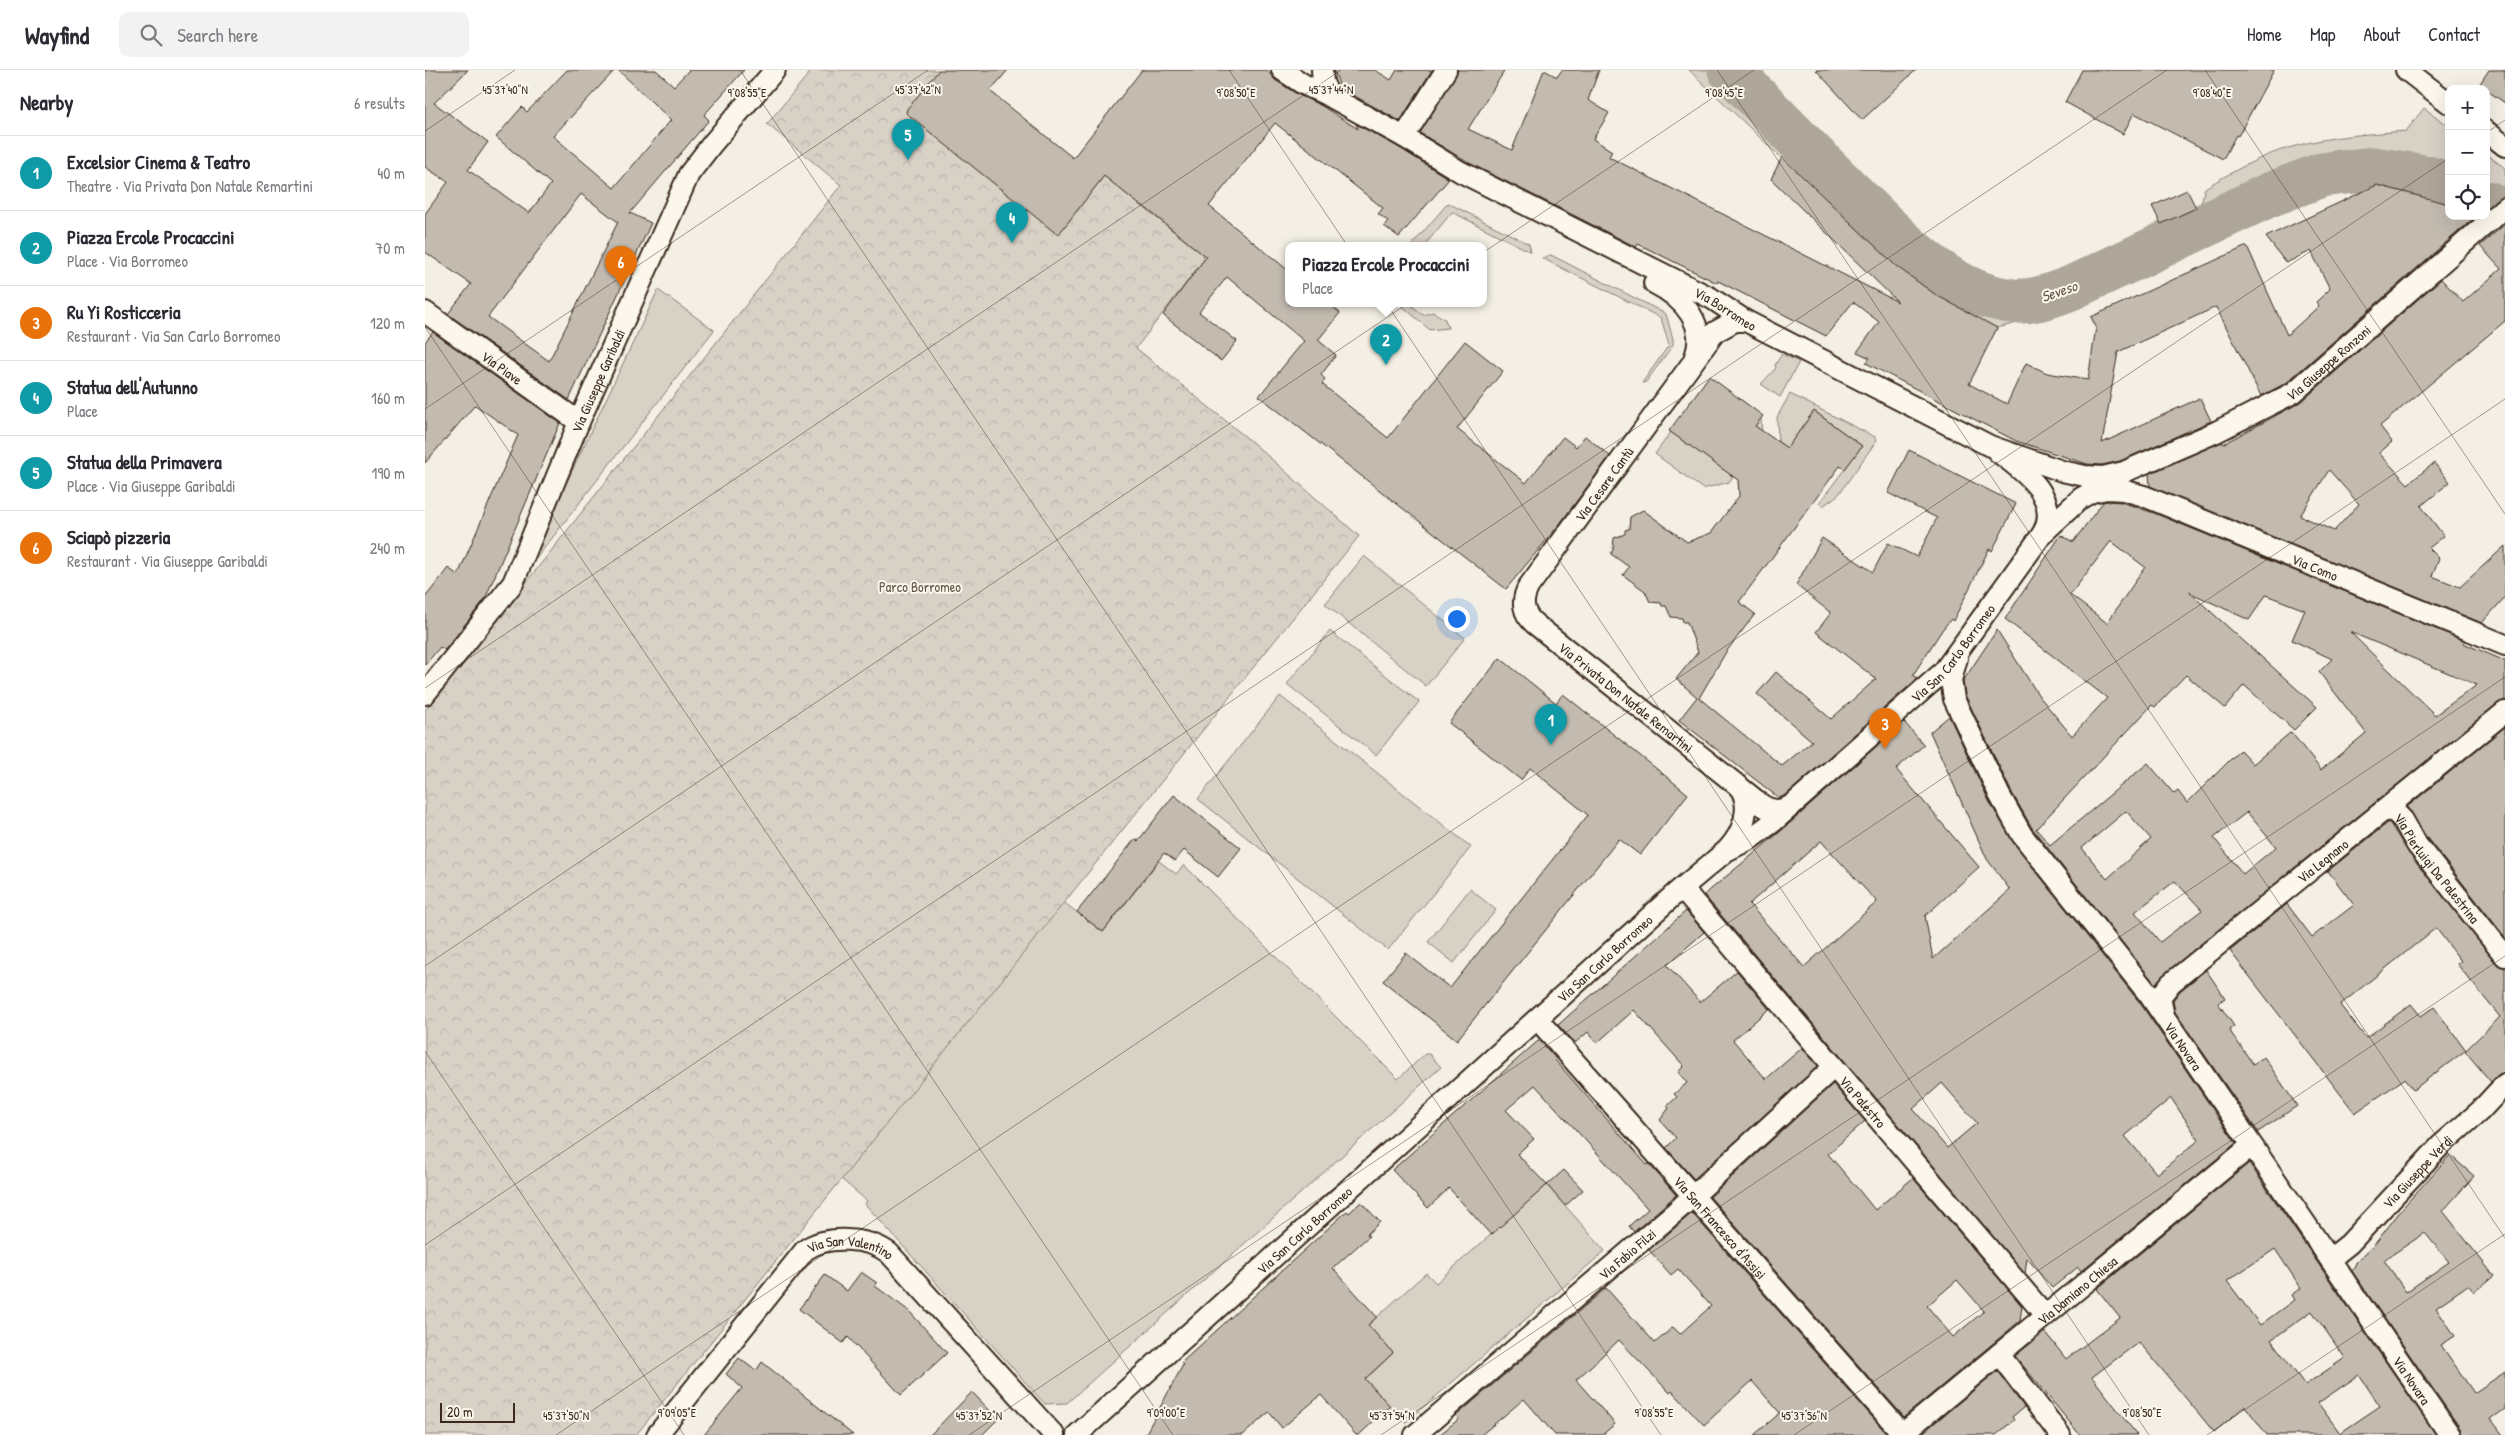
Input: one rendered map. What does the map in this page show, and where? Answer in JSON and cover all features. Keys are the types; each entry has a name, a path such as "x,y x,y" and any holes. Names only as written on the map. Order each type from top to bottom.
{"street":[{"name":"Via Giuseppe Garibaldi","path":"425,694 513,583 579,422 689,174 775,70"},
{"path":"1322,70 1323,82 1329,96"},
{"path":"1404,137 1446,70"},
{"path":"2406,70 2445,99"},
{"name":"Via Borromeo","path":"1298,74 1320,93 1329,96 1404,137 1461,172 1711,298 1746,322 1990,446 2062,471 2123,481"},
{"path":"2490,134 2505,146"},
{"name":"Via Borromeo","path":"1461,172 1477,189 1492,200 1665,289 1682,302 1696,326"},
{"name":"Via Giuseppe Ronzoni","path":"2123,481 2293,393 2505,207"},
{"name":"Via Piave","path":"425,312 579,422"},
{"name":"Via Cesare Cantù","path":"1523,606 1529,586 1690,366 1721,328 1735,321 1746,322"},
{"name":"Via Cesare Cantù","path":"1690,366 1698,349 1696,326"},
{"name":"Via Borromeo","path":"1990,446 2031,480 2044,495 2049,512 2043,533"},
{"name":"Via San Carlo Borromeo","path":"1077,1435 1682,888 1726,851 1755,836 1926,689 1943,672 1962,647 2043,533 2086,494 2107,490 2123,481"},
{"name":"Via Como","path":"2123,481 2157,500 2505,645"},
{"name":"Via Privata Don Natale Remartini","path":"1523,606 1527,616 1535,624 1771,810 1781,811 1794,804"},
{"name":"Via Novara","path":"1962,647 1952,673 1951,687 1954,699 2006,808 2040,860 2165,1018 2450,1435"},
{"name":"Via Legnano","path":"2165,1018 2160,997 2171,984 2505,712"},
{"path":"1726,851 1741,830 1745,815 1745,801 1736,783"},
{"name":"Via Pierluigi Da Palestrina","path":"2385,811 2393,810 2401,816 2417,845 2505,956"},
{"name":"Via Palestro","path":"1682,888 2045,1316"},
{"name":"Via San Francesco d'Assisi","path":"1538,1020 1902,1434"},
{"name":"Via Fabio Filzi","path":"1415,1435 1681,1207 1834,1067"},
{"name":"Via Giuseppe Verdi","path":"2330,1259 2349,1244 2441,1145 2480,1111 2505,1084"},
{"name":"Via Damiano Chiesa","path":"1902,1434 2251,1146"},
{"name":"Via San Valentino","path":"657,1435 805,1250 817,1243 834,1241 873,1244 889,1253 1054,1435"},
{"path":"1999,1354 2061,1435"}],"green space":[{"name":"Parco Borromeo","path":"812,70 939,70 1058,234 1104,176 1206,257 1136,348 1253,443 1359,536 636,1435 425,1435 425,710 841,185 767,124"},
{"path":"1689,70 1708,70 1897,258 1929,284 1955,300 1980,312 1992,315 2020,316 2049,311 2104,295 2046,316 1997,328 1978,318 1936,295 1895,266"},
{"path":"2424,108 2445,123 2445,167 2380,150 2340,150 2315,155 2290,165 2199,211 2205,188 2236,170 2280,150 2320,140 2406,131"},
{"path":"2490,157 2505,168 2505,191 2490,184"},
{"path":"1448,203 1529,244 1531,252 1452,212 1427,242 1414,242"},
{"path":"1551,255 1666,314 1673,345 1646,382 1642,383 1669,345 1661,318 1542,258"},
{"path":"658,290 714,330 521,578"},
{"path":"1403,307 1414,307 1423,315 1433,312 1445,319 1448,328 1430,330"},
{"path":"1782,354 1799,362 1780,397 1761,384 1776,368 1775,365"},
{"path":"1790,394 1875,437 1877,440 1839,494 1823,506 1819,503 1862,446 1814,411 1787,448 1778,442 1777,417"},
{"path":"1761,418 1762,437 1729,482 1703,489 1655,454 1671,432 1723,469"},
{"path":"1364,556 1465,638 1426,686 1325,604"},
{"path":"1330,631 1419,702 1376,755 1287,684"},
{"path":"1280,696 1471,847 1388,950 1198,799"},
{"path":"1159,861 1176,874 1184,865 1398,1079 1425,1054 1429,1054 1441,1067 1067,1403 1045,1404 865,1204 867,1201 840,1178 1062,901 1103,932"},
{"path":"1470,889 1496,910 1454,963 1428,942"},
{"path":"1547,1185 1605,1251 1405,1423 1340,1351 1371,1374 1393,1353 1368,1325 1426,1273 1436,1283"}],"building":[{"path":"425,70 468,70 434,103 488,142 468,170 529,213 551,184 496,137 522,107 527,112 567,70 615,70 553,136 614,188 671,120 618,70 656,70 674,86 689,70 744,70 704,115 709,120 630,213 651,223 569,400 448,314 471,284 425,252 425,214 448,182 425,167","holes":["581,194 618,222 549,361 488,317"]},
{"path":"939,70 1008,70 990,91 1073,158 1142,70 1267,70 1275,80 1297,94 1322,106 1358,129 1356,124 1398,147 1449,179 1399,237 1384,226 1388,221 1378,214 1383,208 1275,123 1209,206 1285,268 1285,307 1333,307 1340,313 1318,340 1336,355 1321,375 1325,379 1322,384 1388,438 1465,341 1503,371 1457,429 1526,483 1563,437 1576,447 1585,436 1610,456 1559,525 1506,589 1259,396 1304,341 1227,277 1199,312 1237,341 1221,361 1163,315 1206,257 1142,205 1104,176 1058,235 906,113 907,109"},
{"path":"1334,70 1375,70 1391,80 1397,70 1432,70 1400,121 1340,88"},
{"path":"1458,70 1505,70 1468,129 1512,150 1544,70 1557,77 1562,70 1599,70 1588,100 1609,113 1593,139 1612,151 1609,157 1898,302 1771,179 1782,157 1896,266 1936,295 1997,328 1969,384 2007,404 2026,363 2047,373 2088,380 2096,327 2091,317 2247,246 2287,335 2319,306 2316,302 2330,289 2311,251 2286,263 2266,237 2377,185 2445,203 2445,220 2471,220 2286,383 2261,396 2216,307 2118,352 2102,443 2200,398 2211,421 2120,461 2102,465 2087,464 2016,441 1866,363 1870,358 1857,352 1879,322 1853,302 1826,336 1718,281 1717,283 1638,244 1636,247 1467,162 1420,133"},
{"path":"1816,70 1916,70 1862,120"},
{"path":"2082,70 2274,70 2238,136 2236,135 2223,159 2134,113 2123,134 2065,102"},
{"path":"2489,70 2505,70 2505,103 2490,93 2490,85 2479,85"},
{"path":"2187,190 2196,208 2161,224 2152,206"},
{"path":"2505,224 2505,321 2380,426 2392,442 2379,453 2408,484 2434,463 2450,482 2421,506 2444,536 2429,548 2439,558 2432,576 2460,587 2505,546 2505,597 2482,623 2150,486 2149,474 2222,442 2223,444 2301,402 2441,279 2463,302 2501,269 2480,246","holes":["2329,470 2359,504 2334,531 2300,516"]},
{"path":"433,332 560,423 485,599 445,650 440,647 425,665 425,598 448,568 458,575 518,435 475,405 425,463 425,342"},
{"path":"1709,376 1763,416 1755,426 1787,448 1814,411 1862,446 1845,469 1840,466 1739,602 1755,614 1726,652 1699,698 1782,766 1812,741 1757,694 1776,672 1831,719 1876,679 1816,632 1831,613 1796,585 1822,538 1873,572 1888,543 1917,557 1937,518 1888,493 1909,450 2016,504 1992,551 1989,549 1953,621 1951,619 1942,630 1913,675 1918,678 1786,795 1779,798 1679,720 1697,697 1676,679 1698,652 1687,622 1683,622 1682,618 1671,617 1666,606 1662,606 1661,603 1650,602 1645,591 1623,575 1629,567 1611,554 1614,538 1625,534 1625,530 1629,529 1630,517 1643,510 1687,542 1711,533 1739,496 1738,480 1669,431"},
{"path":"2103,502 2121,502 2154,513 2465,641 2463,643 2505,661 2505,700 2498,703 2164,974 2155,984 2032,828 2011,791 1965,695 1963,681 1997,630 2039,696 2072,736 2107,698 2005,619 2061,535 2073,542","holes":["2111,541 2145,567 2107,623 2070,595","2189,592 2249,620 2266,595 2305,610 2292,640 2332,659 2319,672 2366,733 2321,770 2291,732 2253,764 2240,750 2187,803 2178,791 2174,794 2148,763 2050,845 2036,829 2152,705 2155,707 2186,675 2225,708 2244,685 2294,730 2317,707","2350,632 2477,685 2435,715","2126,811 2151,839 2107,879 2082,848","2247,812 2276,847 2243,874 2214,838","2175,881 2202,910 2160,942 2135,912"]},
{"path":"1500,658 1556,703 1563,694 1688,794 1640,855 1619,839 1457,1040 1383,981 1406,953 1450,988 1588,815 1530,768 1521,780 1449,723"},
{"path":"1949,716 1989,801 2013,842 2140,1003 2236,1143 2081,1271 2078,1267 2052,1288 2027,1258 2025,1274 1704,895 1781,831 1904,722 1924,745 1896,769 1979,867 1925,916 1933,959 2010,890 1987,859 1930,732","holes":["1821,841 1877,902 1804,967 1749,904","1942,1083 1977,1123 1947,1148 1913,1109","2171,1098 2199,1140 2157,1174 2125,1136"]},
{"path":"2505,727 2505,937 2427,838 2407,807"},
{"path":"1174,795 1241,848 1218,877 1184,850 1175,861 1164,853 1103,932 1077,912 1135,839 1138,841"},
{"path":"2389,822 2408,852 2496,963 2505,968 2505,1072 2491,1082 2465,1051 2500,1017 2457,964 2461,961 2436,928 2340,1005 2366,1038 2411,1004 2421,1016 2434,1007 2466,1050 2413,1090 2404,1079 2355,1113 2230,951 2287,904 2312,937 2354,905 2328,871"},
{"path":"1686,911 1704,932 1667,965 1700,1002 1737,971 1769,1009 1733,1040 1766,1079 1802,1048 1818,1066 1694,1179 1666,1148 1676,1138 1660,1120 1669,1108 1667,1106 1677,1097 1674,1094 1687,1083 1678,1072 1684,1066 1634,1010 1597,1043 1588,1032 1575,1043 1558,1025"},
{"path":"2206,970 2225,998 2218,1003 2234,1026 2229,1030 2253,1064 2264,1057 2297,1106 2258,1132 2175,1012 2173,1000 2180,991"},
{"path":"1538,1041 1556,1059 1647,1165 1649,1164 1676,1195 1634,1232 1629,1226 1648,1209 1535,1085 1506,1110 1534,1139 1517,1154 1547,1185 1491,1235 1449,1188 1428,1208 1392,1170"},
{"path":"1833,1084 1865,1121 1828,1154 1875,1210 1913,1178 2022,1306 2020,1321 1904,1417 1710,1197","holes":["1957,1280 1984,1311 1953,1337 1927,1306"]},
{"path":"2450,1155 2474,1176 2443,1211 2494,1276 2474,1292 2468,1285 2436,1307 2455,1336 2441,1345 2474,1393 2505,1372 2505,1409 2491,1419 2503,1435 2462,1435 2460,1428 2352,1271 2357,1261 2374,1245 2405,1205","holes":["2425,1233 2449,1262 2406,1292 2384,1260"]},
{"path":"2249,1163 2436,1435 2267,1435 2245,1406 2214,1432 2139,1342 2092,1377 2137,1435 2080,1435 2015,1356 2045,1332 2066,1359 2120,1318 2097,1289","holes":["2275,1249 2301,1288 2291,1295 2294,1300 2260,1325 2227,1281","2312,1311 2345,1358 2305,1385 2271,1340","2359,1375 2380,1406 2340,1433 2318,1403"]},
{"path":"1564,1170 1583,1190 1565,1206 1547,1185"},
{"path":"1361,1202 1380,1222 1367,1234 1369,1236 1333,1268 1377,1317 1368,1325 1393,1353 1365,1379 1390,1406 1359,1435 1356,1435 1321,1395 1282,1428 1269,1412 1243,1435 1145,1435 1183,1365 1181,1363 1347,1211 1349,1213"},
{"path":"1692,1213 1888,1435 1754,1435 1780,1413 1752,1381 1704,1425 1619,1340 1576,1380 1615,1424 1602,1435 1555,1435 1524,1399 1481,1435 1439,1435 1459,1419 1456,1416 1606,1288 1655,1343 1673,1327 1680,1334 1711,1306 1678,1269 1671,1275 1649,1250"},
{"path":"861,1272 877,1283 875,1286 909,1311 947,1353 901,1395 848,1337 843,1343 799,1309 825,1275 847,1291"},
{"path":"739,1358 756,1371 762,1362 853,1435 704,1435 742,1388 726,1374"},
{"path":"1997,1371 2024,1407 2012,1417 2014,1420 1996,1435 1920,1435"},
{"path":"972,1392 998,1419 982,1435 930,1435"}],"waterway":[{"name":"Seveso","path":"1730,70 1803,145 1902,242 1922,259 1965,287 1988,296 2012,301 2035,300 2071,288 2269,195 2321,175 2373,169 2424,177 2445,184"}],"place":[{"name":"Statua della Primavera","path":"908,160"},
{"name":"Statua dell'Autunno","path":"1012,243"},
{"name":"Sciapò pizzeria","path":"621,287"},
{"name":"Piazza Ercole Procaccini","path":"1386,365"},
{"name":"Excelsior Cinema & Teatro","path":"1551,745"},
{"name":"Ru Yi Rosticceria","path":"1885,749"}]}
